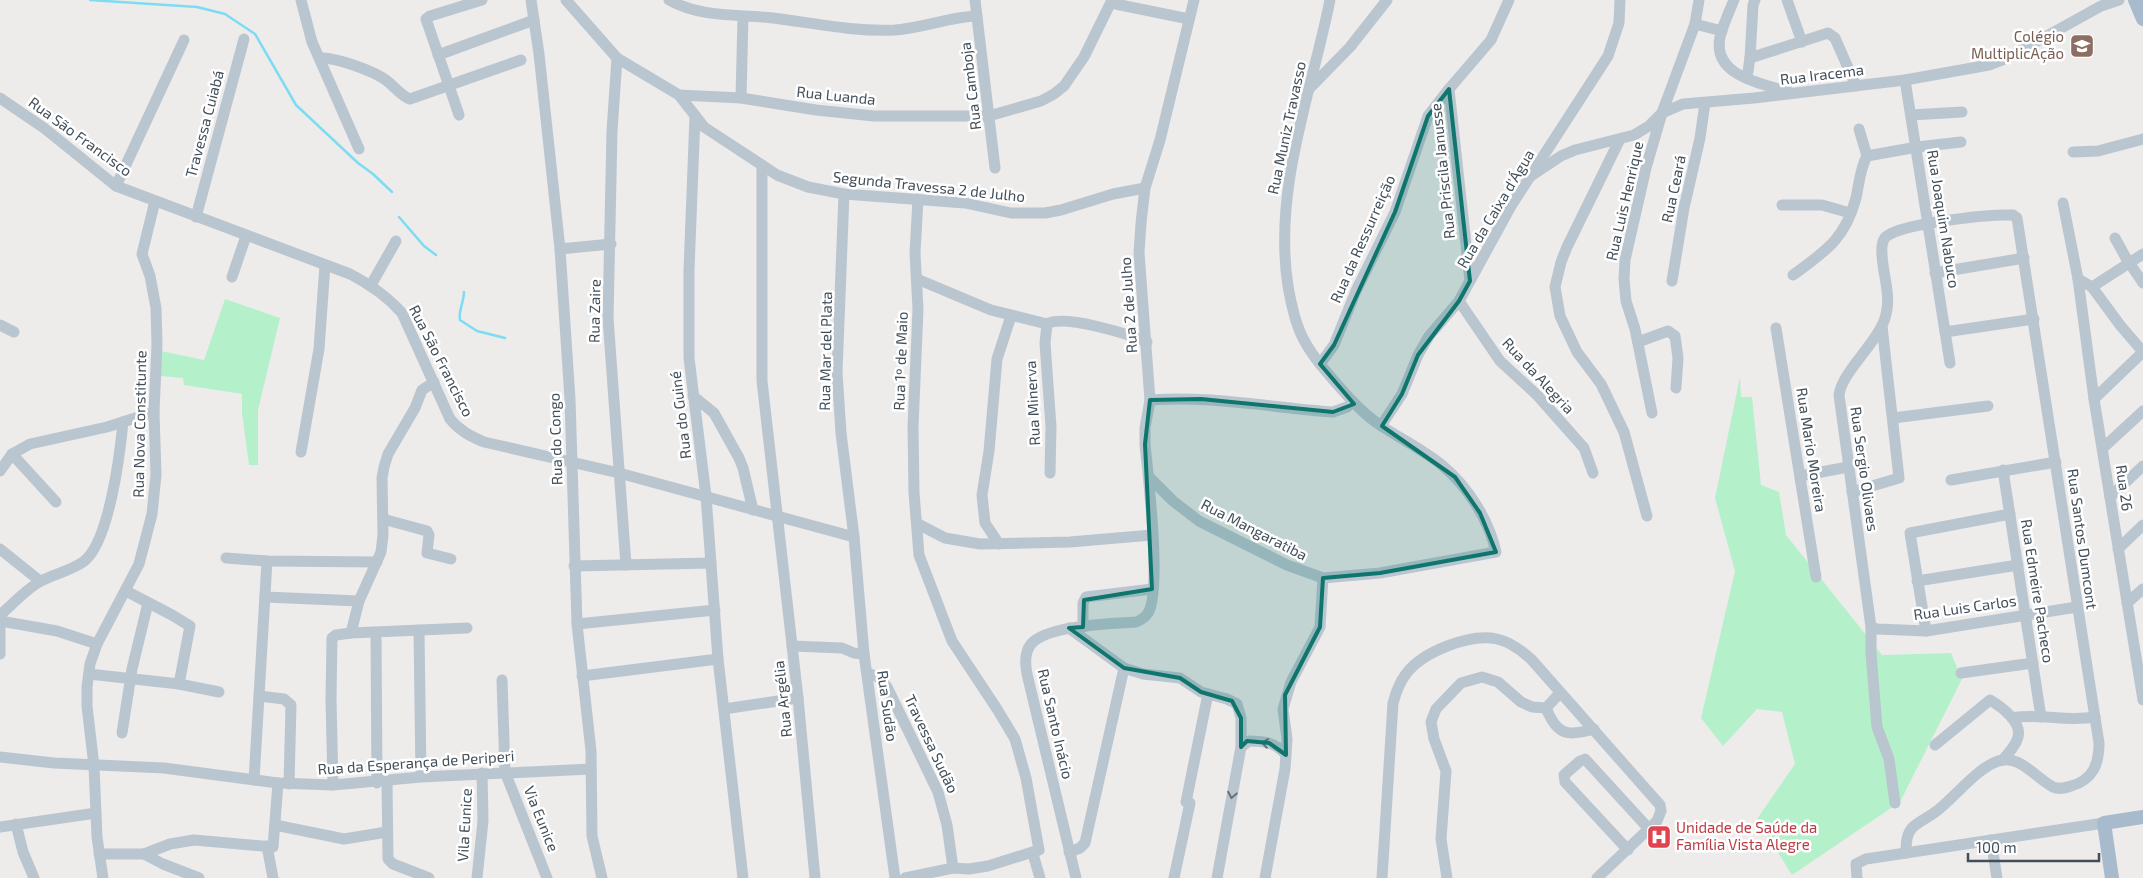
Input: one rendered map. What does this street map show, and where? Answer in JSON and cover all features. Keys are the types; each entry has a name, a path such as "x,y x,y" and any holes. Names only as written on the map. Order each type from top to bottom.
{"main road":[{"path":"2138,3 2143,19"},
{"path":"2112,878 2104,823 2143,817"}],"street":[{"path":"301,0 303,14 320,58 359,149"},
{"path":"459,114 426,19 430,16 482,0"},
{"name":"Rua do Congo","path":"531,0 560,249 572,462 577,624 591,769 592,836 602,878"},
{"name":"Segunda Travessa 2 de Julho","path":"566,0 617,58 680,95 704,126 778,175 808,187 844,194 979,204 1000,212 1011,213 1061,210 1113,194 1145,188"},
{"path":"669,0 686,8 704,12 844,27 892,30 923,26 957,17 977,16"},
{"name":"Rua Camboja","path":"975,0 995,168"},
{"name":"Rua 2 de Julho","path":"1148,613 1152,589 1152,535 1146,428 1150,400 1140,253 1145,188 1168,107 1194,0"},
{"name":"Rua Muniz Travasso","path":"1330,0 1288,181 1284,242 1286,272 1295,317 1301,335 1320,364 1353,402 1382,426 1442,465 1465,489 1485,522 1496,552 1478,556"},
{"path":"1309,89 1350,47 1387,0"},
{"name":"Rua da Ressurreição","path":"1320,364 1334,345 1356,291 1395,212 1428,116 1491,40 1509,0"},
{"name":"Rua da Caixa d'Água","path":"1382,426 1402,394 1411,368 1422,348 1459,301 1511,206 1608,56 1618,30 1620,0"},
{"name":"Rua Luis Henrique","path":"1652,413 1638,342 1626,301 1625,260 1641,185 1662,113 1695,24 1699,0"},
{"path":"1734,0 1722,30 1720,46 1724,62 1729,70 1747,78 1794,93"},
{"path":"1747,78 1750,58 1751,21 1755,0"},
{"path":"1786,0 1802,42"},
{"name":"Rua Iracema","path":"1531,176 1561,156 1589,146 1634,135 1649,126 1662,113 1683,104 1905,80 1989,65 2014,55 2101,3 2119,0"},
{"path":"1111,1 1189,19"},
{"name":"Rua Luanda","path":"680,95 741,98 816,110 874,116 989,116 1041,101 1064,86 1084,57 1111,1"},
{"path":"741,98 743,17"},
{"path":"438,55 534,20"},
{"path":"1695,24 1722,30"},
{"path":"1750,58 1825,33 1832,34 1856,86"},
{"name":"Travessa Cuiabá","path":"196,217 244,39"},
{"path":"116,186 184,40"},
{"path":"320,58 341,60 374,73 385,79 408,99 521,60"},
{"name":"Rua Zaire","path":"617,58 612,131 608,318 626,565"},
{"name":"Rua Joaquim Nabuco","path":"1905,80 1950,362"},
{"name":"Rua Priscila Janusse","path":"1449,89 1470,281"},
{"name":"Rua São Francisco","path":"0,98 44,128 116,186 350,274 371,285 390,300 402,313 450,419 458,429 467,435 484,442 619,473 854,537"},
{"name":"Rua Ceará","path":"1672,281 1684,208 1700,138 1705,103"},
{"path":"1911,115 1962,112"},
{"name":"Rua do Guiné","path":"695,116 689,270 689,358 706,496 718,659 743,878"},
{"path":"1793,274 1836,241 1850,213 1866,156 1859,129"},
{"path":"1620,139 1560,262 1555,292 1563,325 1578,352 1600,384 1624,432 1647,516"},
{"path":"2073,152 2098,151 2143,139"},
{"path":"1866,156 1961,142"},
{"path":"762,165 762,381 779,518"},
{"name":"Rua Mar del Plata","path":"844,194 837,388 842,453 854,537"},
{"name":"Rua 1º de Maio","path":"918,199 915,254 917,279 914,493 919,555 948,635 1015,739 1026,778 1040,878"},
{"name":"Rua Nova Constitunte","path":"103,878 99,854 94,766 87,706 89,674 97,644 139,564 152,514 156,475 154,412 157,344 156,308 150,276 142,254 155,201"},
{"name":"Rua 26","path":"2063,203 2078,279 2094,399 2127,603 2138,639 2143,700"},
{"path":"1782,205 1822,205 1850,213"},
{"name":"Rua Santos Dumcont","path":"1882,252 1883,240 1887,235 1927,223 2013,215 2018,219 2099,743 2098,761 2092,774 2080,783 2057,788 2021,765 2002,760"},
{"path":"232,277 246,236"},
{"path":"2115,238 2143,282"},
{"path":"371,285 396,241"},
{"path":"560,249 611,244"},
{"name":"Rua Sergio Olivaes","path":"1871,628 1839,406 1839,391 1845,379 1882,326 1887,312 1888,301 1882,252"},
{"path":"2092,286 2143,254"},
{"path":"1935,273 2024,258"},
{"path":"301,452 319,349 326,265"},
{"path":"917,279 974,303 1046,328 1053,322 1075,323 1110,330 1147,342"},
{"path":"2078,279 2092,286 2120,325 2143,352 2094,399"},
{"name":"Rua da Alegria","path":"1459,301 1500,361 1537,395 1584,448 1593,473"},
{"path":"999,544 985,523 982,495 989,451 997,359 1011,316"},
{"path":"1945,332 2034,319"},
{"path":"0,325 14,332"},
{"path":"1852,492 1899,478 1882,326"},
{"name":"Rua Minerva","path":"1046,328 1051,428 1050,473"},
{"name":"Rua Mario Moreira","path":"1776,328 1816,577"},
{"path":"1638,342 1668,331 1675,336 1678,358 1676,388"},
{"path":"351,633 359,601 378,562 382,545 382,478 388,454 416,408 422,390 434,382"},
{"path":"693,396 714,413 741,463 752,510"},
{"path":"1150,400 1186,398 1333,412 1347,407 1353,402"},
{"path":"1893,418 1988,406"},
{"path":"2103,448 2143,411"},
{"path":"0,471 12,454 30,444 123,422 154,412"},
{"path":"0,615 40,581 84,562 96,547 104,526 120,455 123,422"},
{"path":"12,454 56,502"},
{"path":"1951,480 2056,462"},
{"path":"2110,497 2143,466"},
{"path":"1800,476 1848,467"},
{"name":"Rua Edmeire Pacheco","path":"2003,470 2041,717"},
{"name":"Rua Mangaratiba","path":"1149,477 1168,496 1199,520 1287,565 1323,578 1380,573 1478,556"},
{"path":"1926,632 1910,532 2010,514"},
{"name":"Rua Argélia","path":"779,518 815,878"},
{"path":"383,519 426,532 429,535 426,550 428,554 451,559"},
{"path":"918,524 944,538 968,543 1070,542 1152,535"},
{"path":"2118,549 2143,526"},
{"name":"Rua Sudão","path":"854,537 864,654 895,878"},
{"path":"0,549 40,581"},
{"path":"226,558 267,561 378,562"},
{"path":"254,780 267,561"},
{"path":"574,566 711,563"},
{"path":"1917,581 2018,565"},
{"path":"1265,878 1286,755 1287,739 1282,709 1285,695 1320,627 1323,578"},
{"path":"1083,627 1083,603 1086,597 1152,589"},
{"path":"126,591 190,626 178,684"},
{"path":"2127,603 2142,591"},
{"path":"265,597 359,601"},
{"path":"122,733 130,677 148,603"},
{"name":"Rua Luis Carlos","path":"1871,628 1926,632 2077,607"},
{"path":"577,624 715,610"},
{"name":"Rua Santo Inácio","path":"1076,878 1026,665 1028,650 1037,640 1069,628 1136,622 1148,613"},
{"path":"0,654 0,620 57,631 97,644"},
{"path":"333,786 331,641 335,635 467,628"},
{"path":"1069,628 1124,668 1143,674 1180,678 1200,692 1227,699 1237,704 1241,718 1241,747 1217,878"},
{"path":"1871,628 1877,727 1888,759 1895,803"},
{"path":"420,630 421,777"},
{"path":"376,633 382,782 389,861 429,878"},
{"path":"1382,878 1393,703 1397,688 1406,674 1431,653 1469,640 1490,638 1507,642 1531,659 1657,801 1661,811 1657,820 1597,878"},
{"path":"792,646 842,648 854,653 864,654"},
{"path":"582,676 718,659"},
{"path":"1961,673 2033,663"},
{"path":"1069,852 1085,844 1124,668"},
{"name":"Travessa Sudão","path":"868,673 878,677 887,687 935,784 945,815 953,868"},
{"path":"89,674 130,677 219,692"},
{"path":"1447,878 1441,840 1446,771 1434,739 1431,722 1436,709 1462,683 1482,677 1498,682 1521,702 1546,708"},
{"name":"Via Eunice","path":"502,680 505,772 547,878"},
{"path":"1546,708 1560,693"},
{"path":"1174,878 1208,694"},
{"path":"99,854 144,854 170,844 194,840 274,847 275,825 284,784 291,705 284,699 259,696"},
{"path":"724,709 798,698"},
{"path":"1906,853 1906,841 1911,828 1935,813 1983,771 2002,760 2018,739 2018,728 2012,718 1992,700 1988,701 1935,745"},
{"path":"1546,708 1557,727 1568,734 1579,734 1594,729"},
{"path":"2012,718 2041,717 2069,720 2095,717"},
{"path":"1241,747 1249,741 1269,743 1276,745 1286,755"},
{"name":"Rua da Esperança de Periperi","path":"0,757 94,766 164,768 284,784 333,786 421,777 591,769"},
{"path":"1628,850 1565,782 1564,775 1580,761 1586,759 1649,829"},
{"name":"Vila Eunice","path":"477,878 482,821 482,773"},
{"path":"0,827 96,813"},
{"path":"1857,878 1855,865 1866,859 2104,823"},
{"path":"16,824 34,878"},
{"path":"275,825 344,839 387,832"},
{"path":"1991,840 1997,878"},
{"path":"267,846 273,878"},
{"path":"905,878 953,868 969,869 988,866 1036,850"},
{"path":"144,854 163,864 199,878"}],"highlighted area":[{"path":"1449,89 1470,281 1459,301 1418,355 1402,394 1382,426 1455,477 1480,513 1496,552 1380,573 1323,578 1320,627 1285,695 1286,755 1269,743 1247,741 1241,747 1241,718 1232,701 1201,692 1180,678 1124,668 1081,638 1069,628 1083,627 1084,600 1152,589 1145,444 1150,400 1201,399 1333,412 1354,404 1320,364 1334,345 1395,212 1428,116"}],"green space":[{"path":"225,299 280,318 258,410 258,465 249,465 242,413 242,394 184,385 183,378 160,376 161,351 204,360"},
{"path":"1740,377 1741,397 1752,397 1761,485 1779,492 1786,535 1882,655 1951,653 1962,679 1900,802 1792,875 1757,819 1795,764 1782,712 1757,709 1723,746 1701,718 1735,571 1715,498"}],"waterway":[{"path":"90,0 197,7 225,14 255,34 296,105 392,192"},
{"path":"399,217 424,246 436,255"},
{"path":"464,292 460,320 477,331 505,338"}],"place":[{"name":"Colégio MultiplicAção","path":"2082,46"},
{"name":"Unidade de Saúde da Família Vista Alegre","path":"1659,837"}]}
